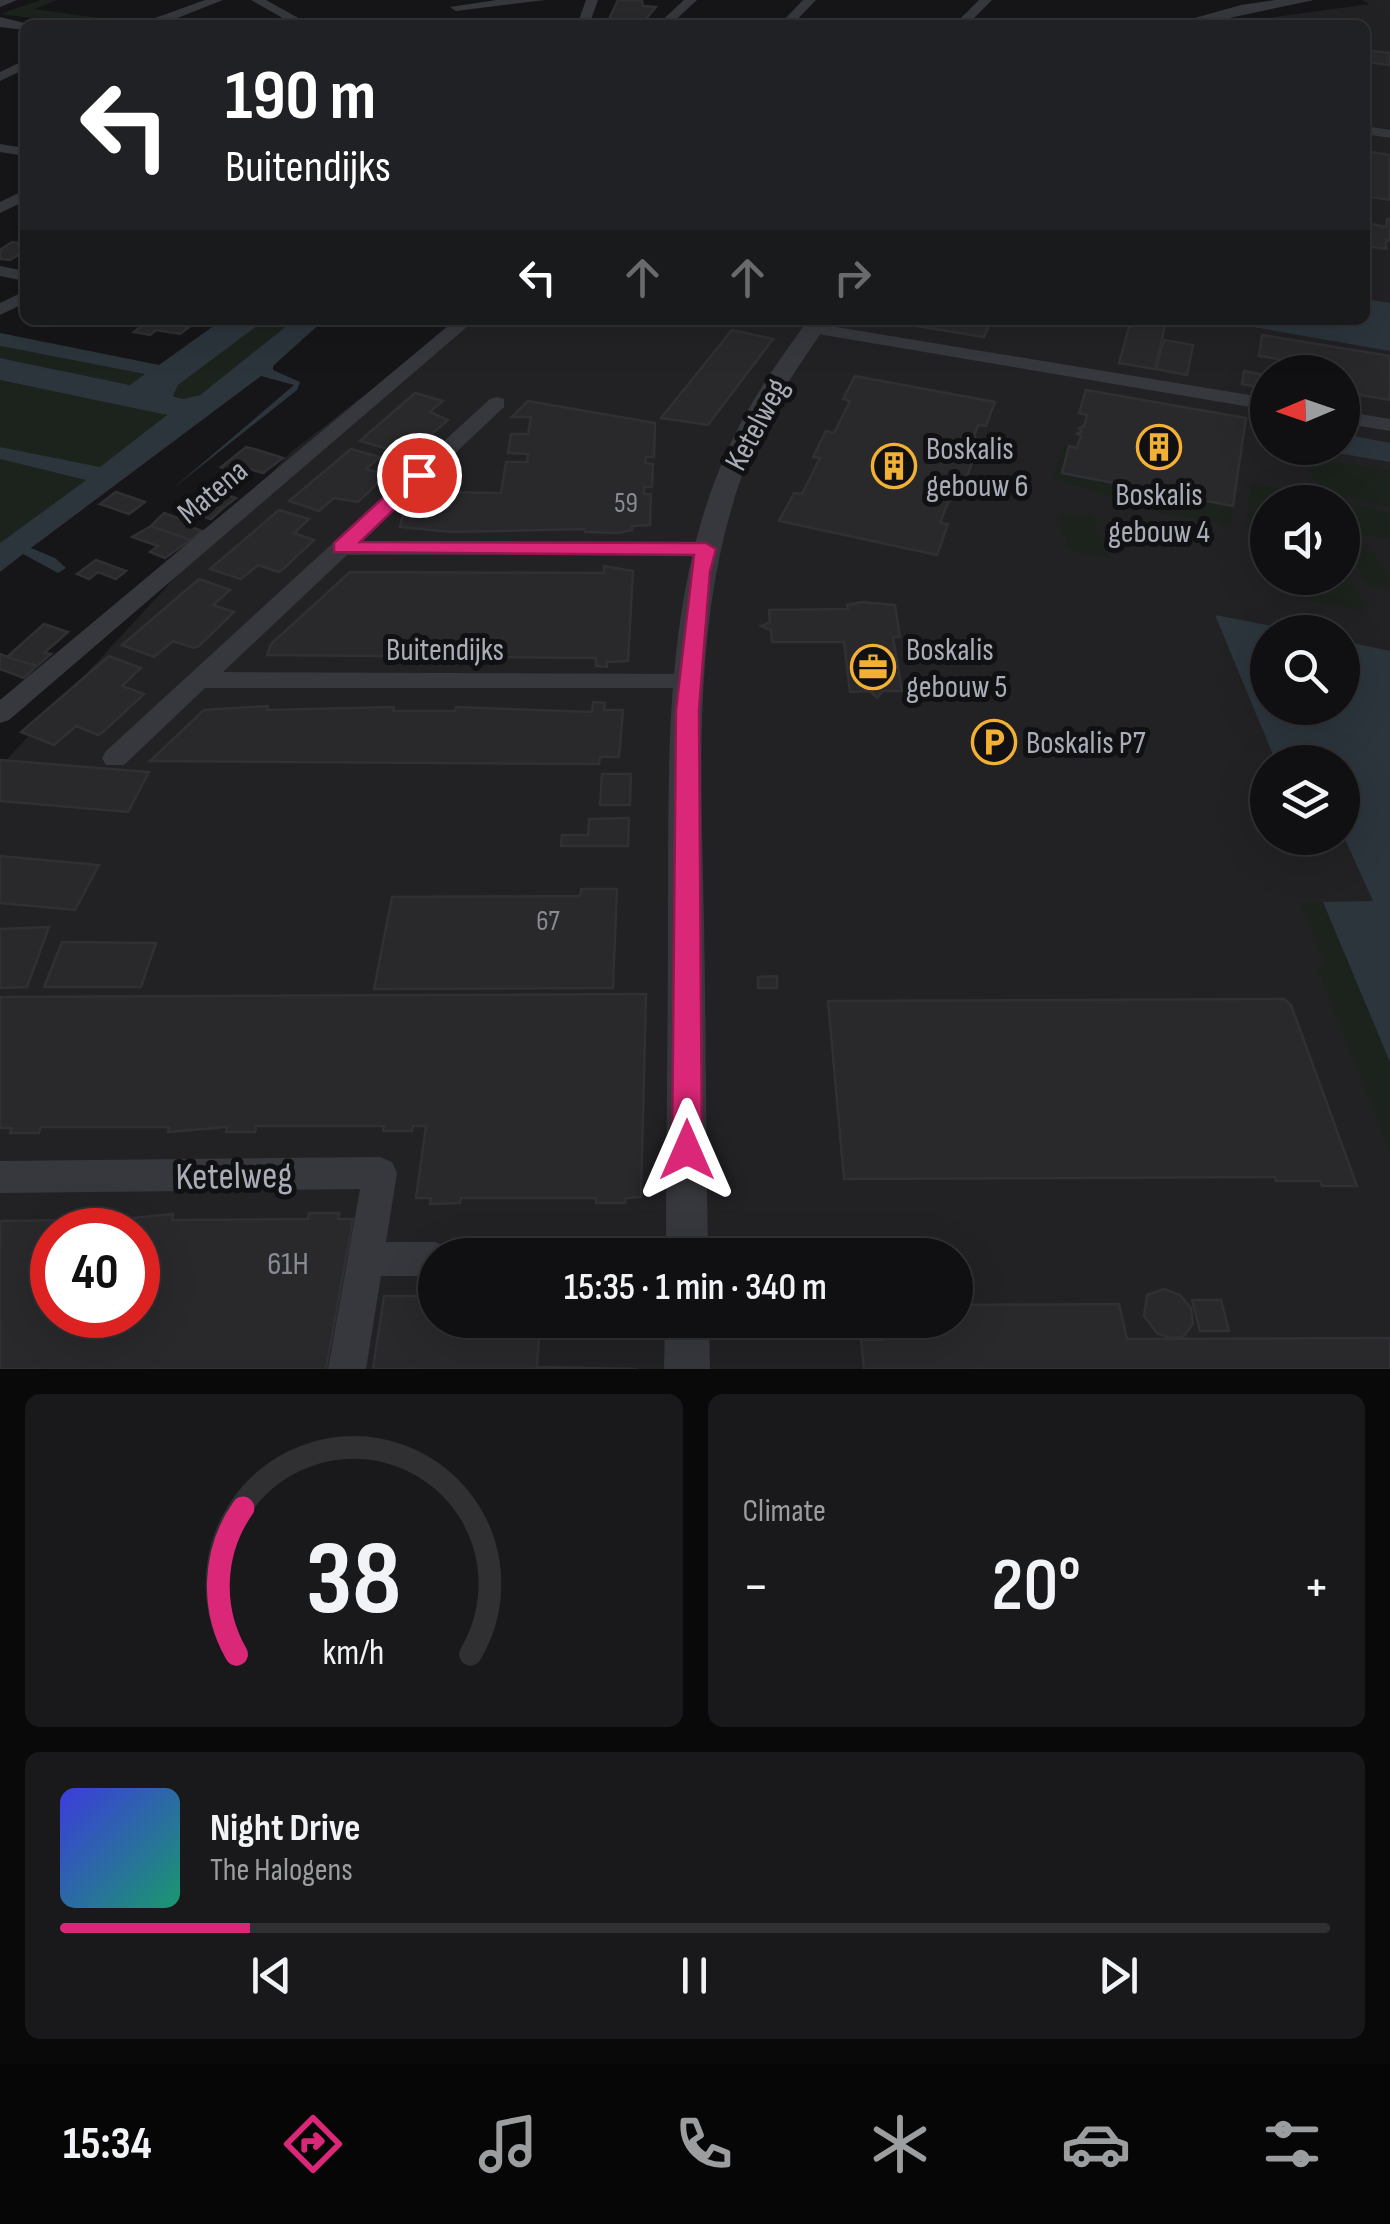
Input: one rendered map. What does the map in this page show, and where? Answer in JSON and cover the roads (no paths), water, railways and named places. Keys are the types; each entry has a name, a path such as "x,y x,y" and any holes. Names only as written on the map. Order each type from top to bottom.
{"street":[{"path":"0,3 11,0"},
{"path":"156,20 216,0"},
{"path":"257,0 295,20"},
{"path":"452,4 538,0"},
{"path":"669,20 691,0"},
{"path":"790,20 810,0"},
{"path":"965,20 986,0"},
{"path":"1198,20 1307,0"},
{"name":"Matena","path":"0,714 460,325"},
{"name":"Ketelweg","path":"688,1238 688,682 700,572 732,458 770,390 814,325"},
{"path":"819,325 851,334 1250,401"},
{"path":"115,758 497,402"},
{"path":"1360,420 1390,425"},
{"path":"341,548 706,549"},
{"name":"Buitendijks","path":"202,680 688,682"},
{"name":"Ketelweg","path":"0,1177 380,1173 348,1369"},
{"path":"366,1260 418,1259"},
{"path":"687,1338 687,1369"}],"place":[{"name":"Boskalis gebouw 4","path":"1159,447"},
{"name":"Boskalis gebouw 6","path":"894,466"},
{"name":"Boskalis gebouw 5","path":"873,667"},
{"name":"Boskalis P7","path":"994,742"}]}
